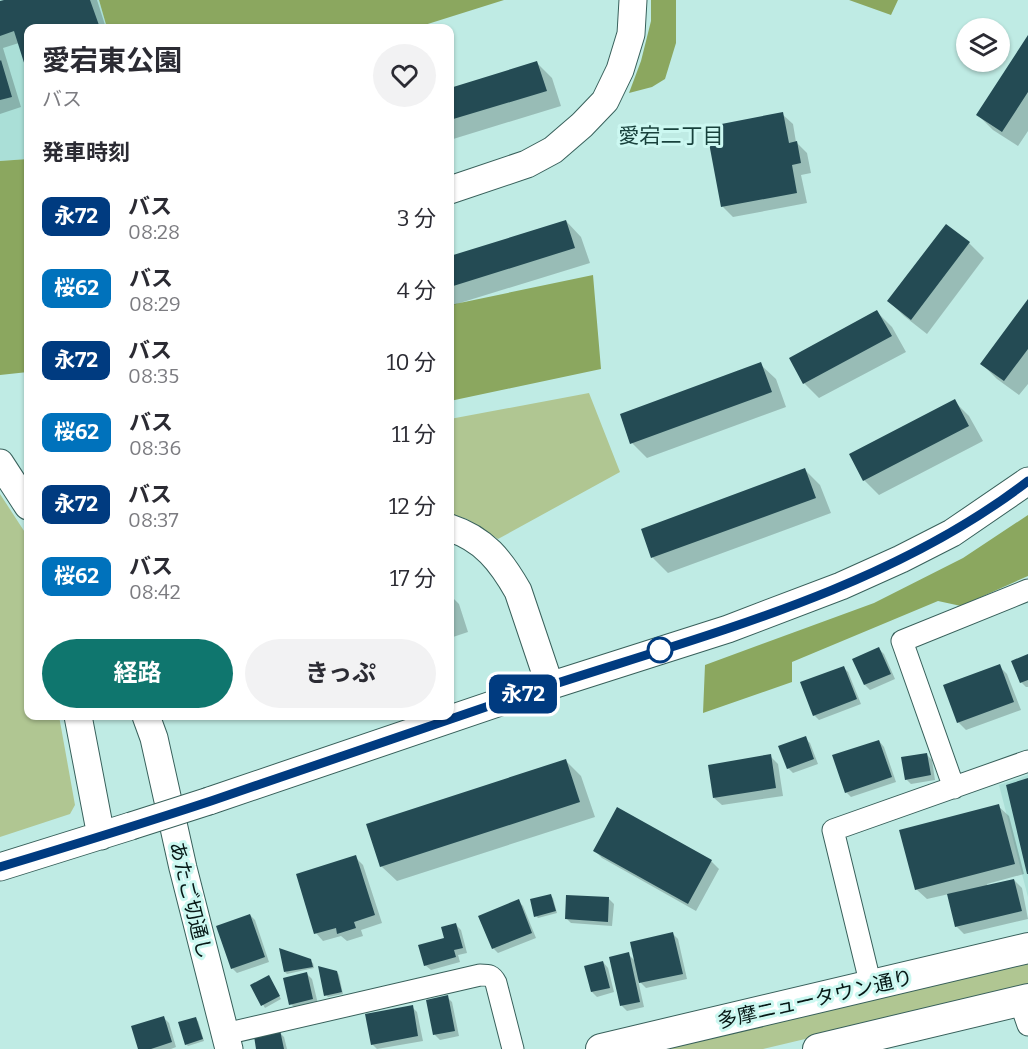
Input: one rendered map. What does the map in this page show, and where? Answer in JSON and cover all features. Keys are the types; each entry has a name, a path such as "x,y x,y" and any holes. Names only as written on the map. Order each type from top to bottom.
{"main road":[{"name":"多摩ニュータウン通り","path":"601,1049 1028,948"},
{"path":"818,1049 1025,1009"}],"street":[{"path":"454,189 527,164 553,150 582,125 605,100 620,70 631,34 633,0"},
{"path":"0,463 24,500"},
{"path":"454,718 728,629 841,586 952,533 1028,481"},
{"path":"454,530 473,538 486,548 495,556 511,579 518,591 550,686"},
{"path":"954,788 902,641 1028,590"},
{"path":"79,720 101,836"},
{"name":"あたご切通し","path":"147,720 154,738 183,868 227,1041"},
{"path":"0,867 210,801 449,720"},
{"path":"871,986 832,830 1028,761"},
{"path":"227,1041 480,975 489,975 496,983 513,1049"}],"shaded area":[{"path":"0,0 99,0 106,24 24,24 24,159 0,161"},
{"path":"1028,775 1028,897 999,785"}],"green space":[{"path":"99,0 504,0 428,24 106,24"},
{"path":"651,0 676,0 676,43 665,79 652,87 629,93 641,61 651,21"},
{"path":"849,0 898,0 891,15"},
{"path":"24,159 24,372 0,375 0,161"},
{"path":"593,275 601,369 454,400 454,304"},
{"path":"589,393 620,472 498,539 467,519 454,515 454,418"},
{"path":"0,494 24,531 24,720 60,720 75,805 70,814 0,837"},
{"path":"1028,515 1028,576 961,606 938,601 792,662 792,682 703,713 705,665 874,603 963,558"},
{"path":"1028,960 1028,986 763,1049 639,1049"}],"building":[{"path":"90,0 99,24 24,24 24,63 14,31 0,36 0,1"},
{"path":"1028,35 1028,92 1002,132 976,115 1004,72 1010,72 1010,63"},
{"path":"0,61 12,97 0,100"},
{"path":"537,61 547,91 454,119 454,87"},
{"path":"783,112 789,143 797,141 801,163 792,165 797,193 721,207 706,127"},
{"path":"566,220 575,248 454,286 454,255"},
{"path":"946,224 970,242 911,320 887,301"},
{"path":"1028,299 1028,349 1004,381 980,364"},
{"path":"877,310 892,336 803,384 789,358"},
{"path":"761,362 772,392 630,444 620,414"},
{"path":"955,399 969,426 863,481 849,454"},
{"path":"805,468 816,498 651,558 641,529"},
{"path":"879,647 891,674 864,685 852,659"},
{"path":"1028,654 1028,680 1020,683 1011,661"},
{"path":"1000,664 1014,702 957,723 943,685"},
{"path":"844,666 857,699 813,716 800,682"},
{"path":"806,736 814,759 787,769 778,746"},
{"path":"879,740 892,777 845,793 832,755"},
{"path":"927,753 931,775 905,780 901,757"},
{"path":"771,754 776,788 713,798 708,765"},
{"path":"566,759 580,802 380,867 366,824"},
{"path":"1028,778 1028,874 1027,874 1006,785"},
{"path":"999,804 1015,864 915,890 899,830"},
{"path":"617,807 712,860 688,904 593,851"},
{"path":"356,855 375,915 354,922 356,928 337,934 336,928 314,934 296,874"},
{"path":"1014,879 1022,911 955,927 947,894"},
{"path":"551,894 556,911 534,917 530,899"},
{"path":"566,895 609,897 608,922 565,919"},
{"path":"519,899 532,933 492,949 478,916"},
{"path":"250,914 265,957 231,969 216,926"},
{"path":"456,923 463,948 454,950 456,957 424,966 418,945 444,938 441,927"},
{"path":"673,932 683,974 639,983 630,942"},
{"path":"279,948 311,959 313,967 284,972"},
{"path":"629,952 640,1002 620,1006 609,957"},
{"path":"603,961 610,988 591,992 584,966"},
{"path":"318,966 337,971 342,992 324,996"},
{"path":"307,972 313,999 289,1005 283,978"},
{"path":"269,975 280,996 261,1006 250,985"},
{"path":"448,995 455,1031 433,1035 426,1000"},
{"path":"413,1005 418,1036 371,1045 365,1014"},
{"path":"164,1016 172,1042 151,1049 138,1049 131,1026"},
{"path":"196,1017 203,1039 185,1045 178,1022"},
{"path":"280,1030 284,1049 256,1049 254,1036"}],"bus line":[{"name":"永72","path":"454,718 728,629 841,586 952,533 1028,481"},
{"name":"永72","path":"0,867 210,801 448,720"}],"district":[{"name":"愛宕二丁目","path":"671,136"}]}
